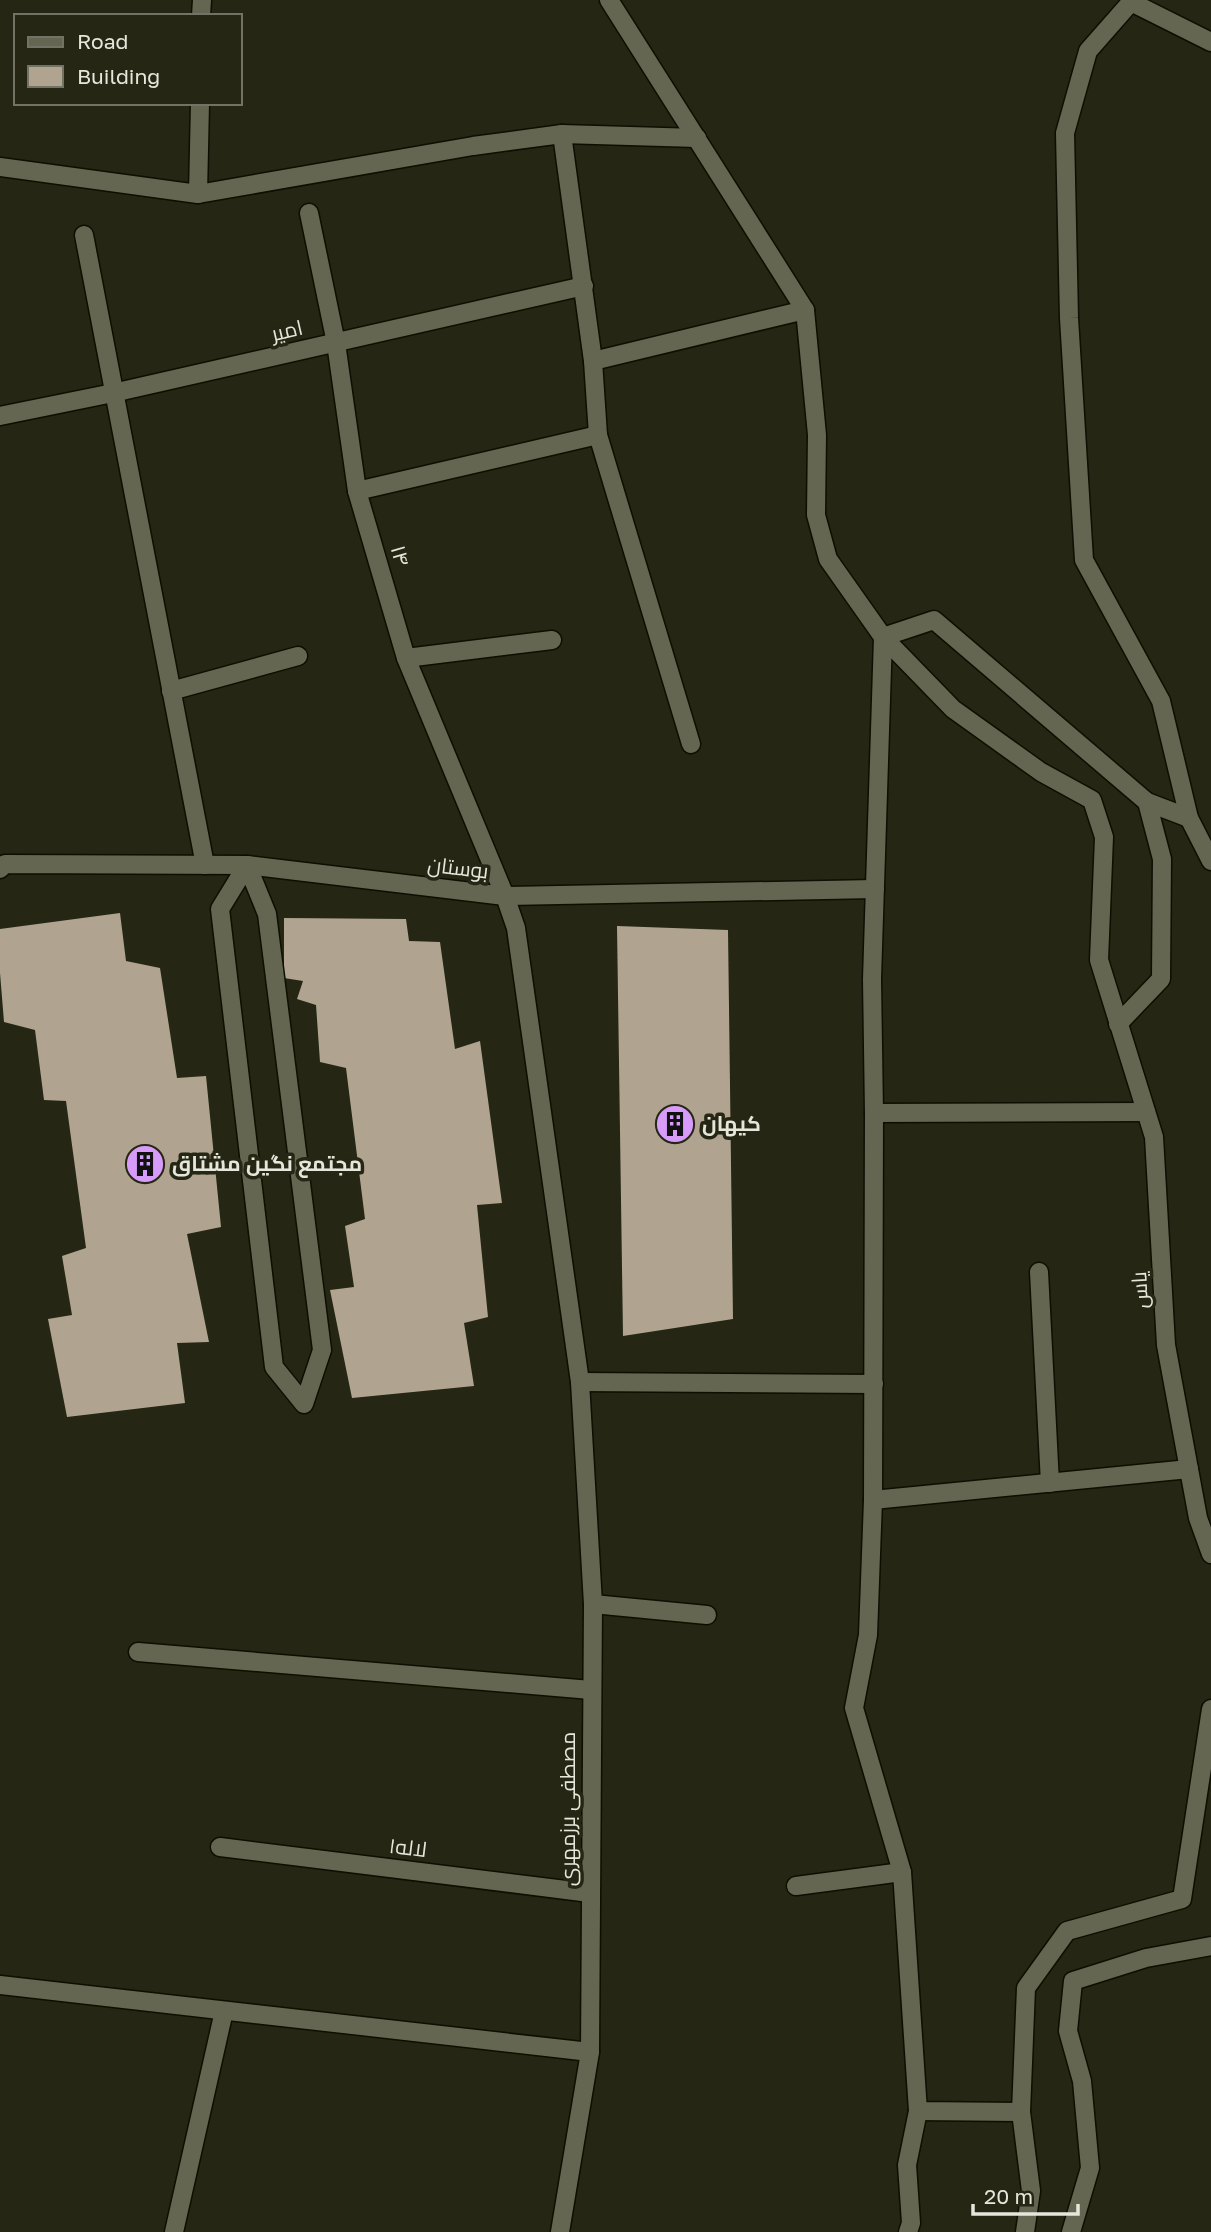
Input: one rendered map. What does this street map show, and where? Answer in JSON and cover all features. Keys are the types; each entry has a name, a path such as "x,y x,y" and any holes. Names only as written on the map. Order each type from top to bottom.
{"street":[{"path":"593,361 805,310 609,0"},
{"path":"1211,42 1131,2 1088,51 1065,133 1069,318 1084,559 1161,701 1189,818 1211,861"},
{"path":"198,194 200,105"},
{"path":"0,167 198,194 472,146 562,134 698,138"},
{"path":"562,134 593,361 598,435 691,744"},
{"name":"۱۴","path":"309,212 337,343 358,491 407,658 505,896"},
{"path":"84,235 205,865"},
{"name":"امیر","path":"0,416 113,393 583,286"},
{"name":"یاس","path":"805,310 817,435 816,515 828,559 883,637 953,709 1041,772 1092,800 1104,837 1099,960 1154,1137 1166,1345 1198,1518 1211,1554"},
{"path":"358,491 598,435"},
{"path":"908,2232 911,2223 907,2165 918,2111 902,1872 854,1709 868,1635 873,1500 872,979 883,637 933,620 1147,802 1189,818"},
{"path":"407,658 552,640"},
{"path":"171,691 298,656"},
{"path":"1118,1024 1161,979 1162,859 1147,802"},
{"name":"بوستان","path":"0,869 5,864 247,866 505,896 516,928 580,1382"},
{"path":"247,866 267,914 322,1350 303,1404 274,1367 220,909 247,866"},
{"path":"505,896 875,890"},
{"path":"874,1112 1146,1112"},
{"path":"1039,1272 1050,1483"},
{"path":"580,1382 874,1384"},
{"name":"مصطفی برزمهری","path":"560,2232 590,2052 593,1604 580,1382"},
{"path":"873,1500 1189,1469"},
{"path":"593,1604 707,1615"},
{"path":"138,1652 591,1690"},
{"path":"1025,2232 1031,2191 1021,2112 1026,1988 1067,1931 1182,1899 1211,1709"},
{"name":"لاله۱","path":"220,1847 590,1893"},
{"path":"796,1886 902,1872"},
{"path":"1071,2232 1090,2168 1082,2081 1068,2031 1073,1982 1146,1958 1211,1946"},
{"path":"0,1986 590,2052"},
{"path":"174,2232 224,2011"},
{"path":"918,2111 1021,2112"}],"building":[{"name":"مجتمع نگین مشتاق","path":"120,913 126,961 160,968 177,1078 206,1076 221,1227 187,1234 209,1342 177,1343 185,1403 67,1417 48,1319 72,1315 62,1256 86,1248 66,1101 44,1100 35,1030 4,1022 0,929"},
{"name":"مجتمع نگین مشتاق","path":"284,918 406,919 409,941 440,942 455,1049 480,1041 502,1203 477,1205 488,1317 464,1323 474,1386 352,1398 330,1290 354,1287 345,1226 365,1219 346,1068 320,1062 316,1005 297,999 303,981 284,978"},
{"name":"کیهان","path":"617,926 728,930 733,1319 623,1336"}],"place":[{"name":"کیهان","path":"675,1124"},
{"name":"مجتمع نگین مشتاق","path":"145,1164"}]}
